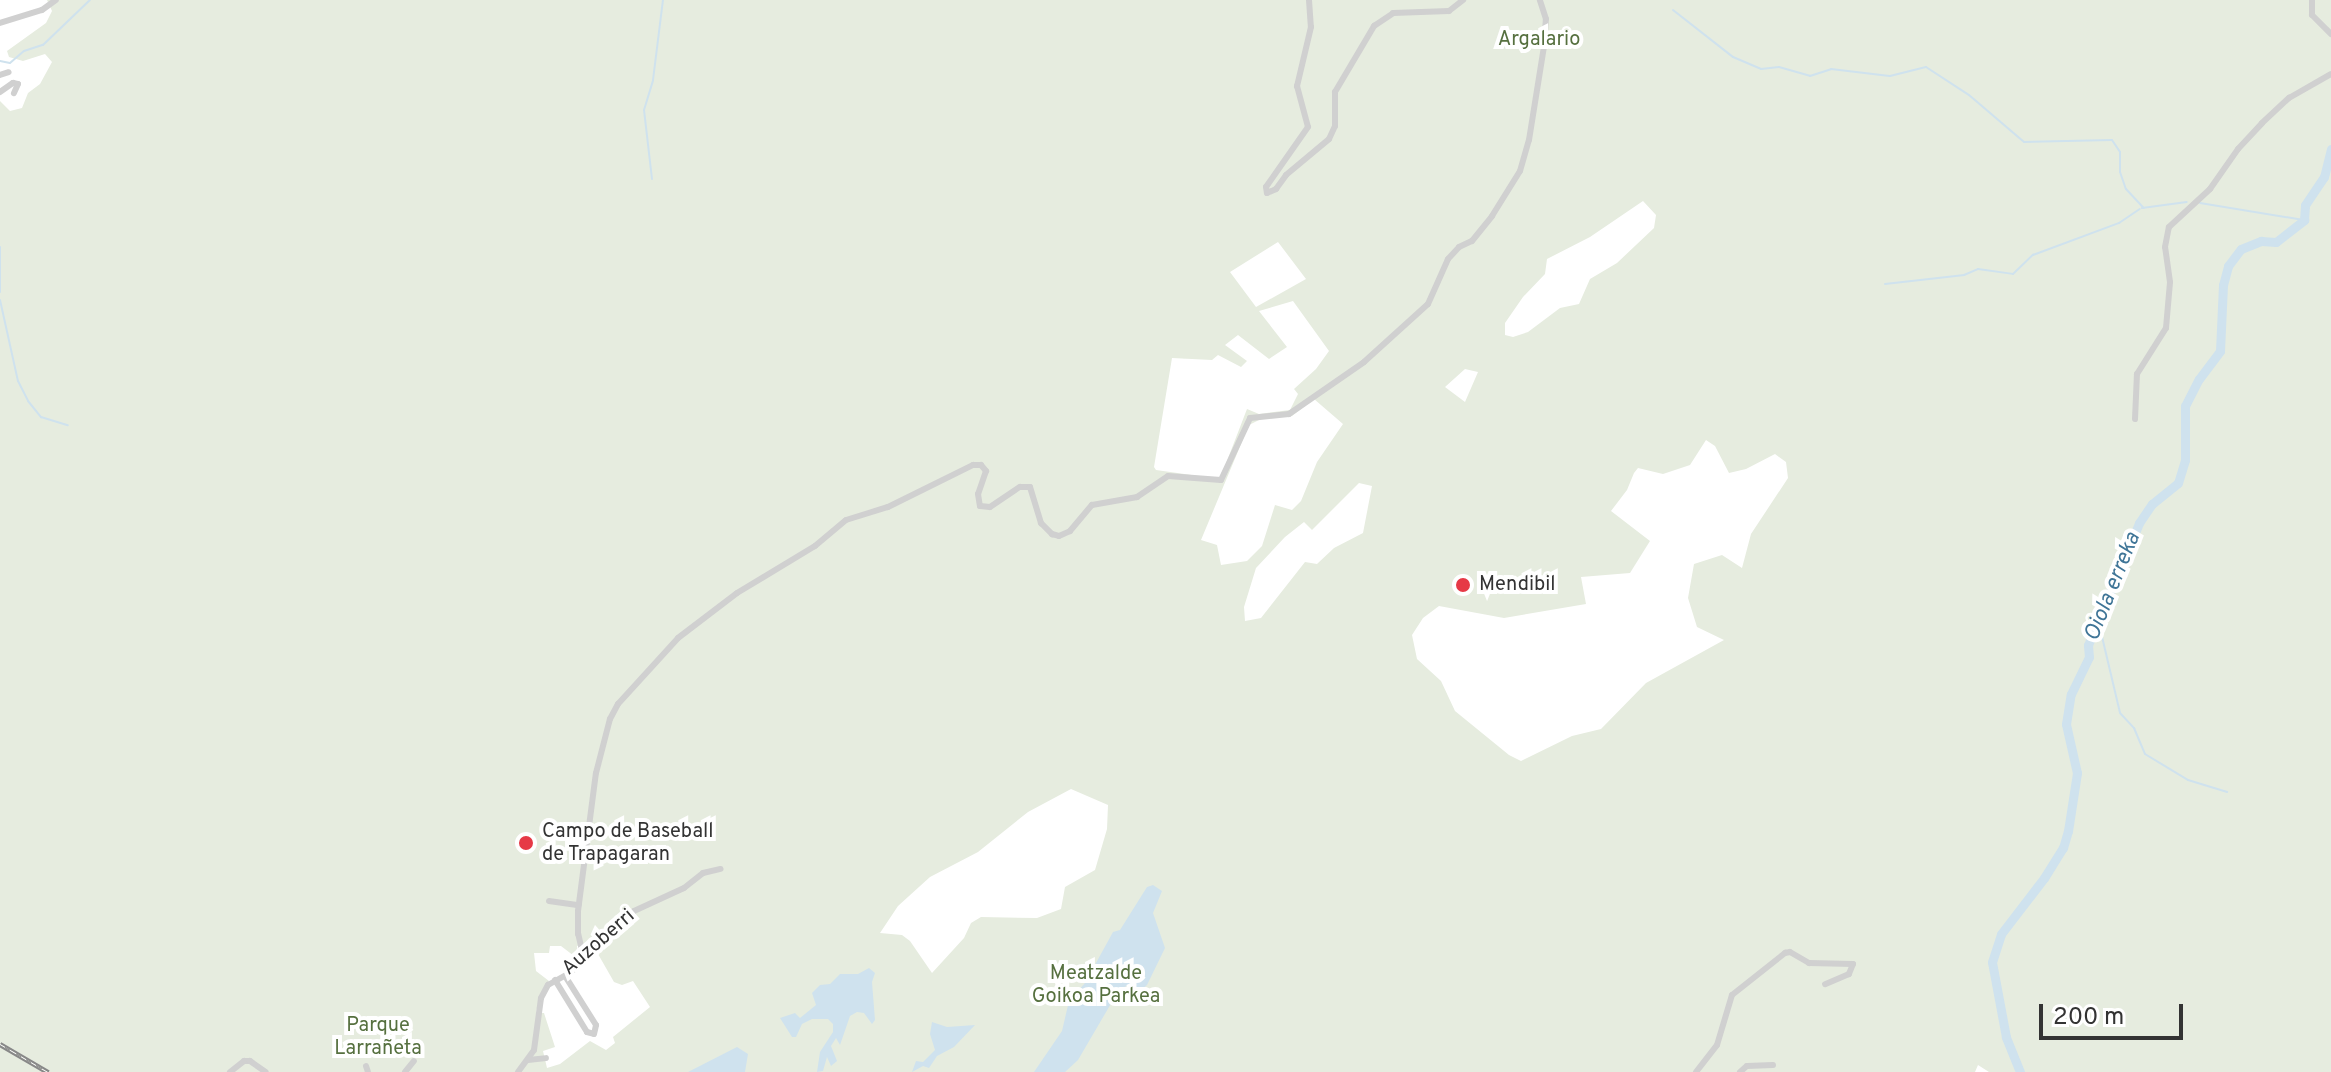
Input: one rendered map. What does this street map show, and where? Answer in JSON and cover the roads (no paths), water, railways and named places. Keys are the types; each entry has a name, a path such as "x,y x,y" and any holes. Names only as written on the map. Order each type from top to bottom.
{"street":[{"path":"0,23 42,10 56,0"},
{"path":"1309,0 1311,27 1299,66 1297,86 1308,127 1266,187 1267,193 1276,189 1286,175 1329,139 1335,126 1335,92 1374,26 1393,13 1449,11 1463,0"},
{"path":"584,959 578,934 579,905 596,773 614,711 690,627 737,593 815,546 846,520 888,507 973,465 981,465 986,471 978,494 980,506 990,507 1020,487 1030,487 1041,523 1059,536 1070,531 1092,505 1137,497 1168,476 1221,480 1250,418 1279,416 1296,409 1364,362 1428,304 1448,259 1483,229 1520,171 1544,46 1546,19 1540,0"},
{"path":"2312,0 2312,15 2331,34"},
{"path":"0,75 9,72"},
{"path":"2135,419 2137,374 2166,328 2170,282 2165,247 2169,227 2210,189 2262,123 2289,98 2331,74"},
{"path":"0,92 13,83 18,84 14,93"},
{"name":"Auzoberri","path":"518,1072 534,1050 541,998 555,980 565,976 634,911 684,888 703,873 721,869"},
{"path":"549,901 579,905"},
{"path":"1696,1072 1717,1045 1732,995 1785,953 1790,952 1809,963 1853,964 1849,974 1825,984"},
{"path":"555,980 587,1032 594,1034 596,1025 565,976"},
{"path":"528,1060 546,1058"},
{"path":"230,1072 244,1061 250,1061 266,1072"},
{"path":"405,1072 414,1061"},
{"path":"1740,1072 1747,1066 1773,1065"}],"water":[{"path":"1153,885 1162,891 1153,913 1165,948 1147,985 1141,990 1126,986 1116,995 1078,1060 1065,1072 1034,1072 1062,1031 1069,1001 1085,983 1113,932 1120,930 1147,887"},
{"path":"869,968 875,973 872,982 875,1020 872,1024 864,1013 857,1012 850,1016 840,1045 836,1038 831,1046 837,1061 831,1066 827,1057 823,1071 817,1072 820,1052 833,1032 833,1024 828,1019 812,1019 802,1024 796,1037 792,1037 780,1018 795,1013 800,1018 816,1005 812,993 820,985 830,984 840,974 858,974"},
{"path":"932,1022 947,1027 975,1025 954,1047 937,1056 929,1068 923,1066 912,1072 916,1061 923,1062 935,1050 930,1034"},
{"path":"737,1047 748,1054 745,1072 688,1072"}],"waterway":[{"path":"0,61 10,63 24,51 43,45 90,0"},
{"path":"652,179 644,110 653,80 663,0"},
{"path":"1673,10 1733,57 1761,69 1779,67 1810,76 1831,69 1890,76 1926,67 1969,95 2024,142 2112,140 2120,152 2120,172 2126,189 2144,208"},
{"name":"Oiola erreka","path":"2020,1072 2006,1037 1992,962 2001,934 2063,848 2077,773 2066,724 2071,694 2089,657 2088,645 2139,523 2152,504 2178,483 2185,460 2185,406 2199,379 2220,351 2223,285 2228,266 2241,249 2261,241 2276,242 2304,220 2305,205 2324,177 2331,149"},
{"path":"2142,208 2187,202"},
{"path":"2200,203 2304,220"},
{"path":"1885,284 1964,275 1978,269 2013,274 2033,255 2119,223 2140,209"},
{"path":"0,247 0,292"},
{"path":"0,300 18,381 28,401 41,417 68,425"},
{"path":"2099,624 2120,713 2134,728 2145,754 2188,780 2227,792"}],"railway":[{"path":"0,1044 48,1072"}],"place":[{"name":"Mendibil","path":"1463,585"},
{"name":"Campo de Baseball de Trapagaran","path":"526,843"}],"park label":[{"name":"Argalario","path":"1539,40"},
{"name":"Meatzalde Goikoa Parkea","path":"1096,986"},
{"name":"Parque Larrañeta","path":"378,1038"}]}
